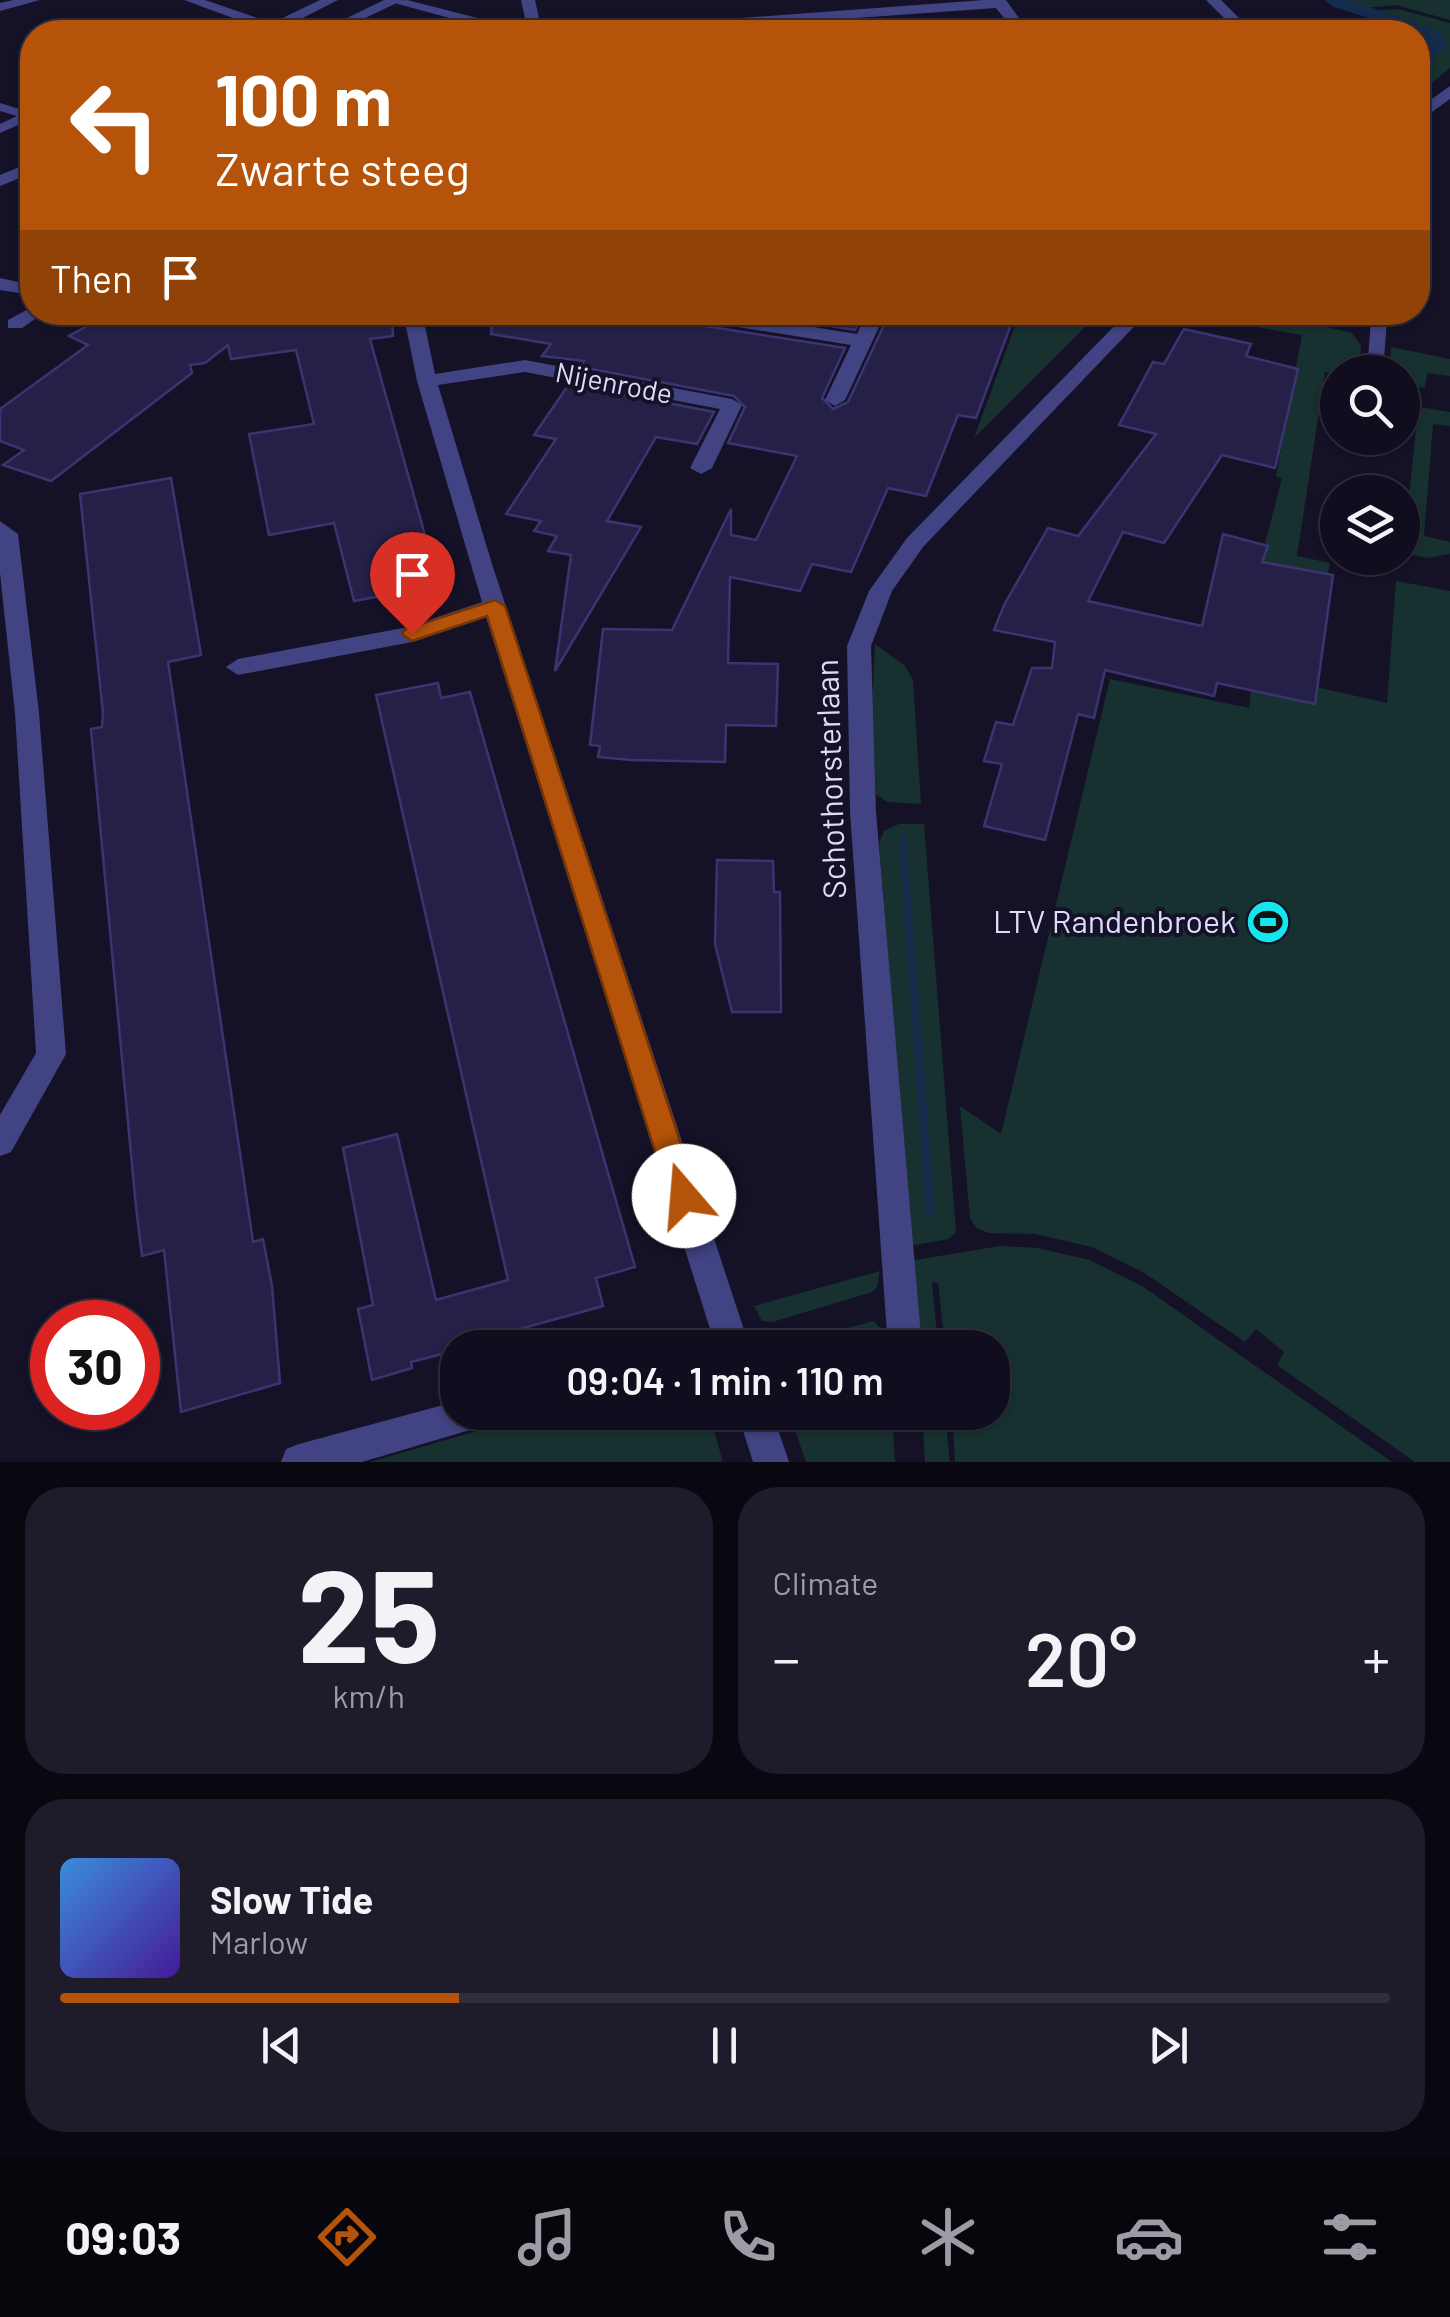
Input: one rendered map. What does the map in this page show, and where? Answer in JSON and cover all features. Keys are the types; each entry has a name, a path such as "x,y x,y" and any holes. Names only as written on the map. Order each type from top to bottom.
{"street":[{"path":"0,7 33,0"},
{"path":"191,0 244,20"},
{"path":"294,20 331,0"},
{"path":"1213,0 1234,20"},
{"path":"352,20 395,1 469,20"},
{"path":"763,20 999,2"},
{"path":"1430,107 1450,91"},
{"path":"15,324 20,321"},
{"path":"415,325 495,606 721,1330"},
{"path":"760,325 863,342"},
{"path":"835,400 871,325"},
{"name":"Schothorsterlaan","path":"904,1330 863,812 859,646 878,591 918,538 1126,325"},
{"name":"Nijenrode","path":"428,381 524,366 732,405 701,468"},
{"path":"0,528 8,534 27,713 51,1054 0,1142"},
{"path":"238,667 412,634 495,606"},
{"path":"299,1462 440,1423"},
{"path":"760,1430 771,1462"}],"lane":[{"path":"1376,355 1378,325"}],"green space":[{"path":"1349,0 1450,0 1450,20 1396,5 1366,8"},
{"path":"1398,9 1450,23 1450,68 1430,84 1430,58 1446,47 1430,28 1430,20 1404,20 1374,11"},
{"path":"1015,325 1087,325 974,438"},
{"path":"1244,325 1313,325 1352,333 1361,346 1361,355 1320,355 1320,405 1297,556 1320,561 1320,572 1280,565 1259,567 1282,478 1276,476 1302,335"},
{"path":"1391,347 1450,359 1450,376 1427,373 1425,388 1420,387 1420,355 1390,355"},
{"path":"1420,407 1450,412 1450,426 1433,424 1424,536 1450,542 1450,554 1420,557 1420,475 1411,475 1413,455 1420,455"},
{"name":"LTV Randenbroek","path":"1396,581 1450,591 1450,1462 1415,1462 1277,1365 1284,1352 1256,1329 1245,1342 1143,1272 1092,1247 1035,1234 989,1233 976,1228 970,1218 960,1106 1001,1134 1110,679 1249,708 1253,673 1387,703"},
{"path":"875,644 905,666 913,680 921,804 887,802 876,794 872,702"},
{"path":"899,824 924,824 956,1232 949,1239 914,1245 879,843 884,831"},
{"path":"1000,1246 1038,1248 1089,1260 1142,1286 1392,1462 955,1462 953,1430 1010,1430 1010,1330 943,1330 938,1283 932,1282 936,1330 917,1330 912,1266 915,1260"},
{"path":"880,1271 872,1292 772,1322 762,1321 754,1306"},
{"path":"874,1321 882,1330 840,1330"},
{"path":"480,1430 714,1430 723,1462 370,1462"},
{"path":"795,1430 893,1430 895,1462 806,1462"},
{"path":"923,1430 947,1430 950,1462 925,1462"}],"water":[{"path":"1324,0 1349,0 1407,20 1375,20"},
{"path":"1430,28 1441,33 1447,47 1430,59"},
{"path":"902,832 906,834 935,1214 926,1214 899,843"}],"building":[{"path":"89,325 393,325 393,336 370,339 435,571 409,576 413,590 354,601 334,523 269,535 249,434 314,424 296,350 231,359 228,345 205,363 190,365 192,373 51,481 3,465 24,450 0,441 0,409 88,345 69,336"},
{"path":"492,325 699,325 845,348 822,398 833,409 848,402 884,325 1011,325 976,418 958,415 926,496 888,488 851,572 812,564 800,591 730,577 728,663 778,664 776,726 726,725 725,762 598,757 600,746 590,745 603,629 672,630 731,509 731,535 756,540 797,456 728,443 745,407 734,396 581,367 584,361 542,356 551,344 491,334"},
{"path":"825,325 857,325 855,330"},
{"path":"1184,329 1251,344 1246,356 1298,369 1275,468 1222,455 1164,543 1123,532 1088,601 1202,626 1223,534 1268,546 1262,562 1333,575 1315,704 1217,683 1214,696 1105,670 1094,718 1078,714 1045,840 984,826 1002,764 984,761 996,722 1013,725 1032,668 1052,668 1055,642 994,630 1048,528 1078,536 1156,434 1119,425 1153,362 1164,364"},
{"path":"569,384 714,412 697,444 656,437 607,521 641,527 555,671 571,555 548,551 557,536 534,531 541,521 506,514 556,439 534,435"},
{"path":"171,478 201,655 168,662 253,1242 263,1239 272,1286 280,1383 181,1412 164,1250 142,1256 136,1207 91,729 102,727 103,713 80,494"},
{"path":"438,683 441,698 470,692 635,1267 596,1278 603,1306 516,1330 440,1330 440,1355 411,1362 412,1368 372,1380 358,1309 373,1305 343,1148 397,1134 436,1300 508,1280 376,695"},
{"path":"717,860 773,861 774,892 780,892 781,1012 732,1012 715,944"}],"place":[{"name":"LTV Randenbroek","path":"1268,922"}],"route":[{"path":"412,634 495,606 684,1196"}]}
